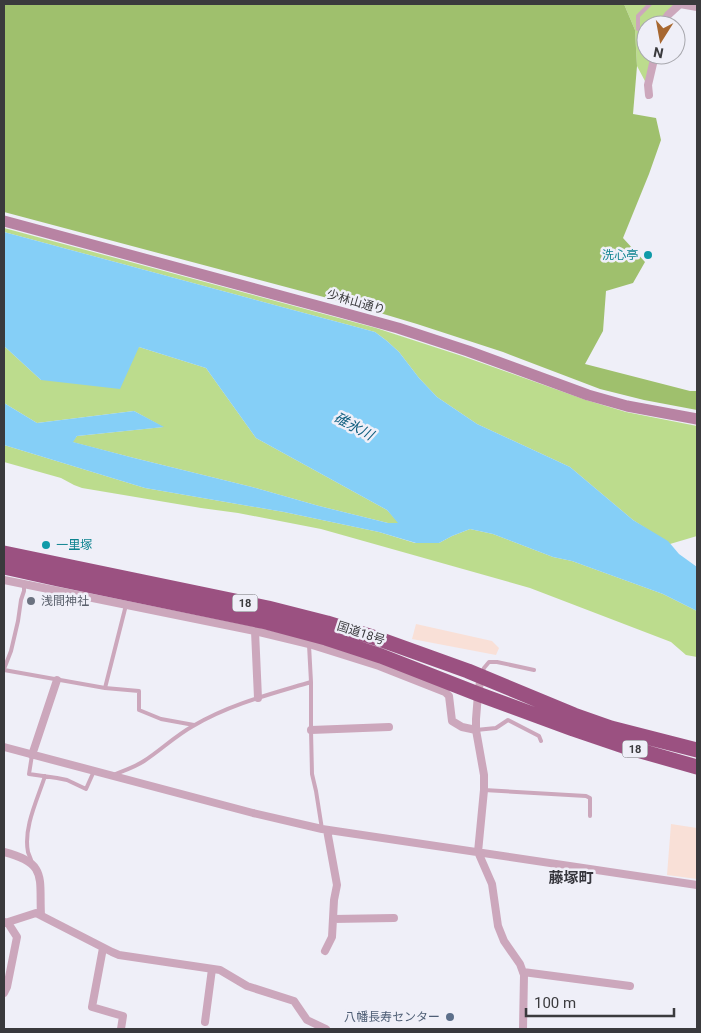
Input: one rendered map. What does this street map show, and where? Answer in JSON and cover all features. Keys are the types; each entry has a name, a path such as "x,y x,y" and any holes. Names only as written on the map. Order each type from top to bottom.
{"highway":[{"name":"国道18号","path":"4,553 268,608 327,624 379,639 481,676 574,715 611,728 697,750"},
{"name":"国道18号","path":"4,567 58,580 266,622 300,631 381,656 478,694 623,746 697,767"}],"street":[{"path":"668,15 680,4 697,7"},
{"path":"648,95 648,85 653,65"},
{"name":"少林山通り","path":"4,221 398,328 588,395 619,404 697,419"},
{"path":"4,580 255,631 309,644 379,666 445,692 449,696 452,721 462,727 476,730"},
{"path":"255,631 258,698"},
{"path":"481,676 476,730 484,776 484,790 478,852 492,884 498,926 504,941 520,964 524,975 522,1029"},
{"path":"32,755 57,680"},
{"path":"311,730 389,727"},
{"path":"4,748 253,813 324,829 697,885"},
{"path":"324,829 337,885 334,900 332,937 325,950"},
{"path":"4,852 24,860 33,865 37,870 41,887 41,915"},
{"path":"5,922 36,913 119,955 220,970 248,986 294,1001 307,1020 326,1029"},
{"path":"333,919 394,918"},
{"path":"4,993 17,937 8,923 5,922"},
{"path":"103,948 92,1007 123,1016 121,1029"},
{"path":"205,1022 212,969"},
{"path":"523,972 630,986"}],"lane":[{"path":"639,15 650,4"},
{"path":"24,585 11,651 4,669 105,688 139,691 139,710 162,719 194,725"},
{"path":"105,688 126,605"},
{"path":"309,644 312,774 324,829"},
{"path":"481,676 489,662 534,670"},
{"path":"110,776 143,762 194,725 232,707 311,682"},
{"path":"476,730 496,728 508,720 540,736 541,741"},
{"path":"32,755 29,774 67,780 86,788 94,771"},
{"path":"33,865 28,850 28,831 45,776"},
{"path":"484,790 586,796 590,798 590,816"}],"shaded area":[{"path":"416,624 492,641 499,648 496,655 412,639"},
{"path":"671,824 697,828 697,879 667,875"}],"green space":[{"path":"4,4 624,4 635,30 637,66 633,114 656,118 661,140 623,238 645,262 633,283 606,291 603,331 585,364 690,391 697,391 697,410 600,389 503,352 350,304 4,212"},
{"path":"624,4 675,4 665,15 636,15 636,48 635,30"},
{"path":"650,65 646,83 637,66"},
{"path":"4,228 376,328 626,412 697,426 697,536 670,544 633,520 570,467 477,424 437,397 399,352 375,332 4,232"},
{"path":"4,346 41,380 139,347 206,368 256,438 387,510 399,523 388,523 319,506 252,487 72,442 77,436 163,427 134,411 37,423 4,403"},
{"path":"4,445 145,488 284,512 379,532 415,543 439,543 470,529 493,534 553,557 572,561 663,594 697,611 697,657 686,655 671,642 530,588 321,529 238,513 82,488 61,478 4,462"}],"water":[{"name":"碓氷川","path":"4,232 375,332 399,352 437,397 477,424 570,467 633,520 668,541 679,554 697,567 697,611 663,594 572,561 553,557 493,534 470,529 439,543 416,543 379,532 284,512 145,488 4,445 4,403 37,423 134,411 164,427 77,436 73,442 252,487 319,506 388,523 398,523 387,510 256,438 206,368 139,347 120,389 41,380 4,346"}],"place":[{"name":"洗心亭","path":"648,255"},
{"name":"一里塚","path":"46,545"},
{"name":"浅間神社","path":"31,601"},
{"name":"八幡長寿センター","path":"450,1017"}],"district":[{"name":"藤塚町","path":"571,878"}]}
